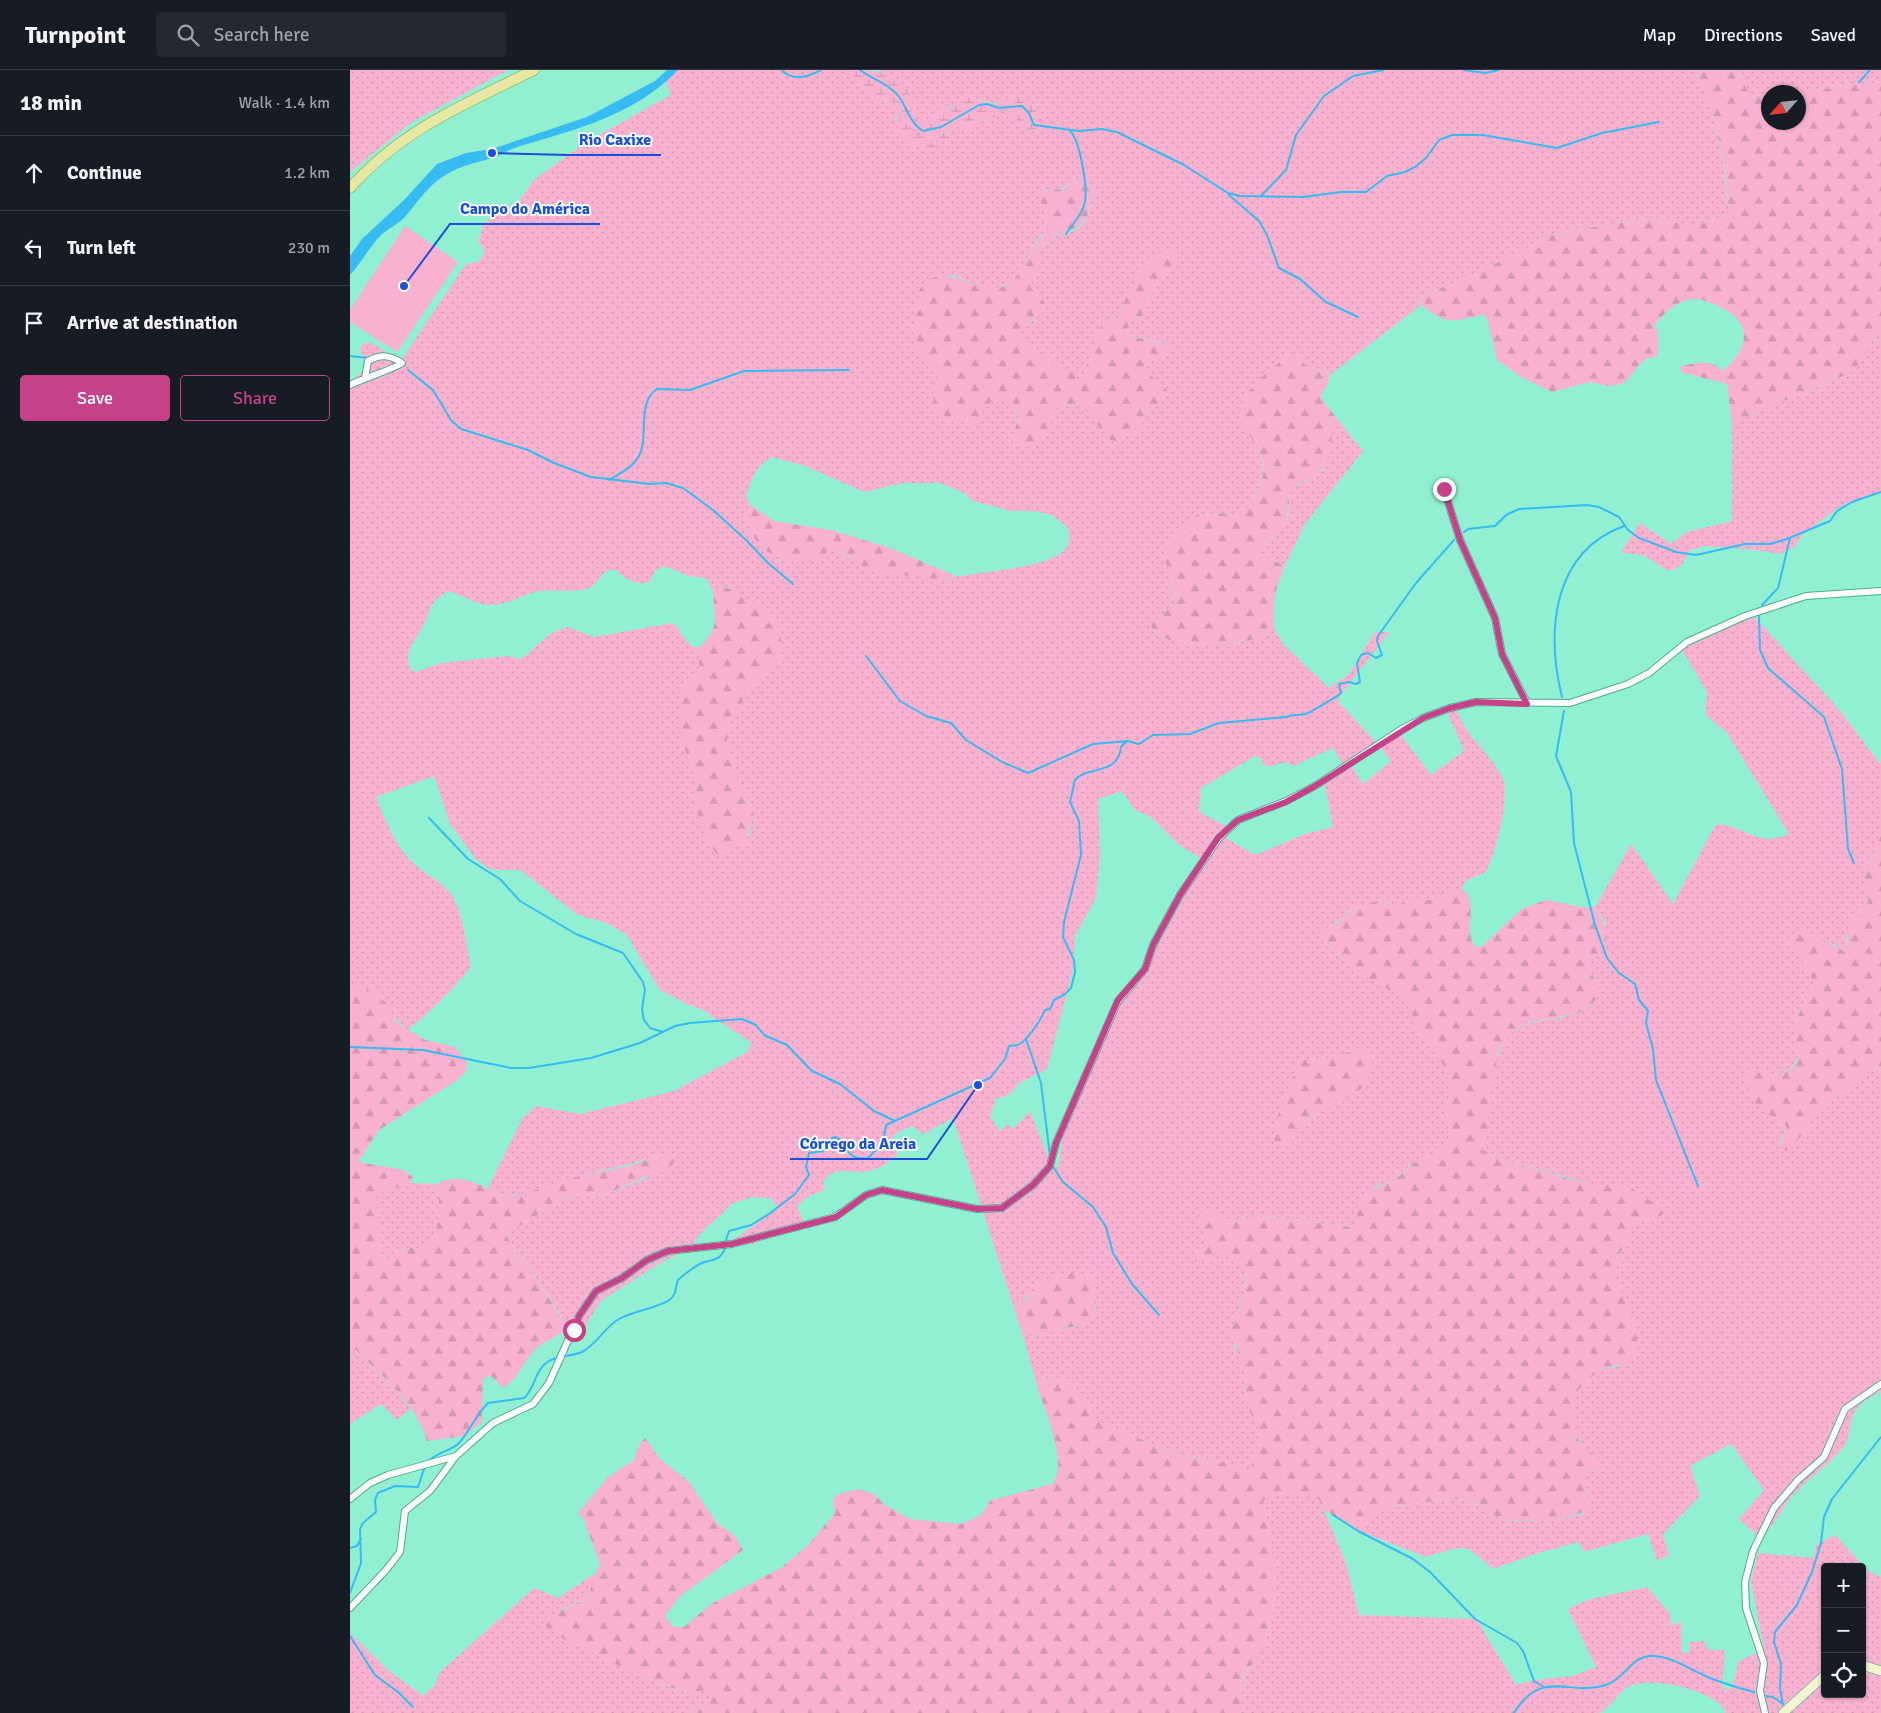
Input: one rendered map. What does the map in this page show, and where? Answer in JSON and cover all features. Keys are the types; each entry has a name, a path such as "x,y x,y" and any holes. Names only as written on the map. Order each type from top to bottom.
{"main road":[{"path":"350,188 365,170 392,147 427,123 534,70"}],"street":[{"path":"350,385 364,378 398,368 402,363 392,356 378,355 368,361 364,378"},
{"path":"1444,489 1460,540 1495,618 1502,654 1527,704"},
{"path":"350,1608 386,1570 400,1552 405,1511 430,1491 456,1456 493,1423 533,1404 549,1383 579,1316 596,1291 622,1278 647,1260 668,1251 732,1244 836,1217 866,1195 882,1190 977,1209 1002,1208 1033,1185 1050,1166 1056,1143 1118,1000 1145,969 1153,945 1180,895 1218,838 1238,820 1286,802 1315,786 1423,718 1450,708 1476,702 1570,703 1628,684 1649,673 1687,642 1745,616 1806,596 1881,591"},
{"path":"1764,1713 1760,1692 1764,1663 1746,1608 1745,1582 1753,1551 1774,1508 1798,1480 1824,1457 1845,1408 1881,1384"},
{"path":"350,1499 370,1483 388,1475 456,1456"},
{"path":"1866,1666 1881,1671"},
{"path":"1783,1713 1821,1679"}],"green space":[{"path":"350,70 508,70 412,122 350,172"},
{"path":"678,70 848,70 875,99 894,103 898,107 895,120 948,136 950,128 956,124 969,132 973,131 984,119 994,118 1003,110 1010,109 1023,129 1030,132 1037,129 1037,106 1022,100 995,103 981,99 959,107 948,107 922,123 916,119 899,81 879,70 1695,70 1714,119 1720,146 1729,215 1695,225 1646,218 1554,234 1475,274 1418,298 1421,305 1330,375 1304,364 1295,353 1290,354 1260,379 1250,392 1241,418 1256,444 1262,461 1262,480 1253,501 1249,507 1239,514 1211,513 1196,515 1164,551 1172,574 1170,587 1176,602 1151,625 1156,633 1167,639 1197,644 1230,643 1257,638 1274,628 1283,644 1329,688 1349,674 1375,632 1389,632 1337,700 1378,745 1351,765 1363,784 1391,761 1380,747 1401,735 1431,775 1464,751 1447,711 1456,708 1466,729 1500,773 1504,782 1505,792 1503,816 1494,852 1486,872 1467,880 1461,889 1429,900 1409,900 1396,906 1388,902 1349,911 1346,917 1328,927 1324,944 1330,947 1343,960 1409,1001 1414,1024 1445,1068 1450,1084 1446,1113 1449,1137 1442,1146 1409,1166 1394,1180 1375,1187 1357,1228 1254,1215 1236,1222 1226,1220 1209,1210 1197,1223 1204,1233 1204,1244 1195,1254 1208,1260 1218,1252 1235,1259 1245,1272 1246,1292 1240,1305 1234,1346 1243,1361 1246,1375 1245,1402 1259,1429 1259,1444 1249,1473 1229,1465 1168,1451 1098,1421 1071,1381 1056,1378 1042,1381 1038,1389 1023,1336 1044,1335 1055,1330 1076,1327 1096,1308 1095,1281 1079,1275 1053,1278 1037,1287 1019,1306 1014,1308 953,1118 923,1134 912,1126 898,1132 890,1140 898,1154 880,1167 862,1172 843,1171 831,1174 823,1183 825,1190 809,1196 797,1206 804,1223 753,1244 729,1243 777,1209 772,1199 753,1197 733,1203 700,1234 689,1249 662,1262 602,1300 589,1319 578,1343 566,1329 558,1310 505,1234 545,1211 559,1198 601,1196 647,1178 664,1154 528,1192 500,1197 488,1188 522,1119 536,1106 580,1114 674,1091 747,1052 752,1043 701,1009 660,990 626,934 606,923 578,915 520,870 488,868 475,858 450,824 434,776 376,797 388,826 405,854 452,896 462,921 471,967 441,1000 408,1029 394,1017 377,996 361,987 350,986 350,381 364,368 365,364 360,350 362,344 372,343 400,362 466,264 478,262 484,254 483,247 478,243 483,226 495,213 518,202 535,179 588,141 671,95 666,82","holes":["1082,176 1093,191 1088,216 1079,228 1049,238 1038,251 1041,259 1030,287 1042,299 1035,320 1027,323 1021,332 1023,340 1050,359 1054,366 1069,372 1080,384 1102,323 1107,319 1120,318 1123,304 1178,256 1150,296 1142,316 1131,322 1123,330 1126,335 1164,343 1158,359 1146,361 1144,365 1150,375 1166,390 1166,397 1148,411 1140,427 1119,442 1110,440 1081,405 1061,405 1055,409 1051,418 1016,425 1018,420 1017,409 1003,398 988,404 983,409 980,418 933,401 938,368 918,302 920,289 951,275 986,288 998,288 1009,284 1016,278 1039,237 1048,229 1044,206 1046,189 1056,190","772,457 805,466 864,492 903,483 940,483 964,493 973,501 1011,511 1035,511 1052,515 1068,528 1069,542 1067,547 1058,555 1045,561 943,580 851,560 834,548 818,558 758,542 747,519 749,504 746,496 752,479 762,464","665,566 688,576 706,578 713,591 721,586 730,588 739,595 774,668 762,675 749,690 729,722 727,740 736,773 754,812 749,836 705,835 695,805 697,783 682,742 682,690 687,682 700,673 698,648 689,644 672,623 594,637 567,627 550,634 527,655 519,659 507,656 441,663 416,672 410,669 408,656 411,646 434,602 448,591 485,605 497,605 539,591 573,591 589,588 608,570 616,570 626,579 634,582 648,583 656,570","1333,748 1344,766 1324,781 1333,827 1305,834 1258,854 1253,854 1226,838 1229,832 1226,826 1199,812 1201,788 1255,756 1259,757 1266,767 1286,762 1293,766","1122,791 1135,810 1151,817 1179,845 1204,860 1144,971 1127,991 1102,1041 1063,1135 1059,1166 1056,1168 1051,1165 1030,1111 1013,1129 1007,1124 1000,1131 990,1117 996,1099 1009,1095 1019,1083 1047,1069 1072,974 1075,936 1096,898 1100,854 1098,799","1359,1049 1353,1095 1336,1102 1306,1121 1297,1128 1287,1142 1275,1141 1279,1115 1307,1059 1320,1060"]},
{"path":"848,70 867,70 886,74 901,82 912,99 916,119 922,123 940,109 959,107 968,96 994,104 1016,99 1028,101 1036,106 1043,123 1037,129 1030,132 1023,129 1009,109 1003,110 994,118 984,119 974,131 969,132 956,124 950,128 945,139 937,146 917,147 908,142 901,133 897,121 898,107 895,103 875,99"},
{"path":"1695,70 1741,70 1746,89 1756,98 1761,97 1761,130 1806,130 1806,91 1881,82 1881,331 1873,340 1855,371 1732,423 1727,384 1681,372 1680,366 1702,363 1713,364 1722,371 1731,363 1743,345 1744,336 1738,320 1730,312 1710,302 1698,299 1688,300 1677,305 1662,316 1654,326 1658,332 1658,356 1645,359 1625,382 1608,386 1589,382 1552,392 1521,377 1497,360 1487,318 1484,315 1457,320 1445,319 1438,317 1420,303 1418,298 1475,274 1554,234 1646,218 1695,225 1729,215 1718,132 1710,106"},
{"path":"1741,70 1881,70 1881,82 1806,91 1806,85 1761,85 1761,97 1756,98 1746,89"},
{"path":"1082,176 1088,177 1092,189 1091,203 1087,216 1082,224 1075,229 1052,237 1038,251 1041,259 1030,287 1045,303 1042,315 1027,323 1021,332 1023,340 1050,359 1054,366 1072,371 1080,384 1102,323 1107,319 1120,318 1124,302 1132,285 1152,259 1168,250 1177,250 1179,256 1150,296 1142,316 1131,322 1124,330 1126,335 1169,345 1169,352 1158,359 1146,361 1144,365 1150,375 1167,390 1166,397 1148,411 1140,427 1119,442 1110,440 1081,405 1070,405 1055,409 1047,432 1039,442 1025,447 1014,447 1014,432 1019,415 1012,404 1003,399 990,402 978,420 973,424 948,418 940,414 936,409 933,393 938,368 920,353 914,338 913,326 919,291 930,279 941,276 986,287 997,288 1008,285 1013,281 1037,242 1048,229 1042,205 1042,191 1063,189"},
{"path":"405,226 458,262 397,352 350,322 350,310"},
{"path":"1881,331 1881,492 1842,505 1803,534 1794,547 1780,554 1757,550 1704,546 1688,551 1681,564 1668,571 1645,556 1621,552 1640,523 1671,544 1686,532 1732,521 1732,423 1855,371 1873,340"},
{"path":"1295,353 1304,364 1330,375 1327,386 1320,396 1334,415 1334,421 1329,453 1324,466 1320,471 1294,489 1290,498 1285,527 1255,552 1285,566 1275,596 1274,628 1257,638 1230,643 1197,644 1167,639 1156,633 1151,625 1176,602 1169,582 1172,573 1164,560 1164,551 1196,515 1211,513 1239,514 1249,507 1253,501 1263,477 1263,464 1256,445 1242,421 1243,403 1247,394 1267,372 1290,354"},
{"path":"1334,415 1363,451 1305,524 1285,566 1255,552 1256,549 1275,536 1288,519 1291,494 1296,487 1322,470 1330,448"},
{"path":"749,504 774,521 831,530 890,548 956,576 943,580 869,571 834,548 810,561 789,561 780,558 762,547 755,539 747,520"},
{"path":"721,586 746,598 770,617 779,631 783,651 774,668 762,675 749,690 729,723 727,740 736,773 754,812 746,842 728,852 717,855 705,835 695,805 697,783 682,742 682,690 687,682 700,673 698,648 713,629 715,616 713,591"},
{"path":"1750,612 1841,712 1881,765 1881,834 1864,877 1869,900 1865,909 1852,921 1846,938 1848,947 1845,952 1830,942 1804,1005 1794,1022 1798,1050 1796,1062 1783,1072 1772,1077 1781,1122 1787,1126 1778,1145 1808,1129 1813,1117 1865,1074 1881,1068 1881,1391 1857,1408 1845,1445 1834,1458 1790,1498 1770,1528 1759,1537 1739,1519 1764,1490 1731,1444 1690,1466 1700,1496 1663,1534 1669,1555 1657,1561 1648,1534 1584,1552 1579,1542 1535,1554 1493,1569 1469,1549 1456,1548 1426,1557 1354,1529 1386,1509 1450,1498 1468,1501 1503,1520 1517,1521 1553,1521 1583,1514 1589,1507 1584,1477 1588,1472 1594,1471 1586,1449 1575,1433 1576,1413 1572,1396 1599,1370 1620,1366 1623,1298 1615,1274 1620,1253 1631,1232 1634,1219 1657,1218 1591,1184 1503,1160 1483,1150 1490,1091 1501,1047 1517,1029 1529,1024 1579,1012 1589,1006 1598,996 1595,980 1588,964 1602,950 1606,924 1596,906 1631,844 1673,904 1716,824 1736,828 1759,838 1777,838 1789,834 1727,733 1708,717 1705,711 1707,692 1681,648"},
{"path":"1881,834 1881,1068 1865,1074 1813,1117 1808,1129 1787,1151 1778,1149 1787,1126 1765,1112 1755,1102 1747,1088 1745,1078 1754,1070 1762,1068 1765,1068 1772,1077 1792,1068 1799,1058 1794,1022 1804,1005 1814,981 1788,940 1801,932 1807,931 1845,952 1848,947 1848,930 1852,921 1865,909 1869,900 1864,877"},
{"path":"1461,889 1470,900 1470,932 1475,946 1481,947 1522,909 1547,900 1586,908 1596,906 1608,933 1602,950 1588,964 1598,988 1598,996 1595,1001 1579,1013 1531,1022 1516,1029 1498,1051 1483,1150 1503,1160 1565,1178 1591,1184 1631,1188 1662,1209 1662,1215 1657,1218 1634,1219 1631,1232 1620,1253 1615,1274 1635,1323 1638,1352 1632,1361 1599,1370 1572,1396 1576,1413 1575,1433 1580,1442 1602,1463 1602,1469 1588,1472 1584,1477 1588,1511 1553,1521 1503,1520 1468,1501 1450,1498 1386,1509 1354,1529 1323,1509 1318,1497 1276,1495 1269,1497 1263,1501 1273,1557 1274,1595 1272,1614 1261,1653 1244,1675 1240,1713 688,1713 708,1702 712,1693 706,1690 690,1693 636,1675 579,1645 569,1643 545,1625 547,1617 588,1598 600,1564 583,1518 578,1513 608,1477 634,1460 639,1445 645,1438 660,1459 689,1482 717,1523 735,1536 743,1550 679,1597 665,1616 673,1627 684,1627 711,1604 781,1568 809,1544 835,1513 833,1501 836,1495 858,1489 874,1494 885,1505 910,1519 961,1524 981,1515 991,1500 1052,1484 1057,1476 1057,1452 1038,1389 1042,1381 1056,1378 1072,1381 1098,1421 1168,1451 1210,1461 1239,1465 1249,1472 1259,1444 1259,1429 1245,1402 1246,1375 1231,1331 1244,1296 1245,1276 1241,1267 1232,1259 1218,1252 1208,1260 1195,1262 1195,1254 1204,1244 1204,1233 1197,1223 1199,1213 1209,1210 1226,1220 1236,1222 1254,1215 1357,1228 1357,1217 1364,1196 1397,1178 1413,1164 1445,1142 1449,1137 1446,1113 1450,1084 1445,1068 1414,1024 1409,1001 1355,971 1330,947 1324,944 1320,934 1328,927 1340,922 1356,907 1381,900 1396,906 1409,900 1429,900"},
{"path":"350,986 363,987 376,994 386,1003 396,1022 425,1040 455,1047 467,1063 466,1071 457,1080 379,1130 358,1162 404,1170 413,1177 410,1183 383,1192 377,1197 379,1263 403,1250 426,1247 431,1242 437,1226 439,1200 439,1194 432,1189 439,1183 447,1180 466,1180 484,1187 500,1197 516,1196 576,1177 632,1165 664,1154 675,1156 675,1162 671,1166 601,1196 559,1198 545,1211 505,1234 557,1310 566,1329 535,1350 516,1376 503,1388 490,1375 483,1380 482,1422 464,1436 427,1441 422,1427 407,1402 387,1380 355,1349 350,1360"},
{"path":"1359,1049 1365,1050 1373,1059 1368,1078 1362,1088 1299,1126 1288,1141 1285,1150 1278,1146 1274,1137 1275,1127 1282,1104 1299,1063 1307,1059 1320,1060"},
{"path":"410,1183 436,1184 432,1189 439,1194 435,1235 426,1247 403,1250 379,1264 377,1197 383,1192"},
{"path":"1093,1274 1096,1287 1096,1301 1091,1320 1087,1325 1065,1328 1044,1335 1023,1336 1014,1308 1024,1302 1035,1286 1047,1278 1055,1276"},
{"path":"355,1349 396,1390 410,1409 397,1420 381,1404 350,1424 350,1360"},
{"path":"1290,1494 1318,1496 1346,1563 1359,1615 1476,1619 1516,1685 1535,1680 1573,1676 1596,1667 1568,1609 1590,1599 1647,1587 1670,1614 1671,1625 1681,1622 1682,1653 1689,1653 1690,1642 1703,1641 1709,1650 1725,1650 1722,1687 1731,1690 1739,1661 1764,1649 1751,1582 1758,1553 1813,1558 1816,1545 1835,1535 1861,1563 1821,1563 1821,1698 1866,1698 1866,1569 1881,1577 1881,1713 1726,1713 1720,1705 1697,1692 1682,1687 1651,1683 1628,1687 1607,1708 1599,1713 1240,1713 1243,1679 1261,1653 1272,1614 1274,1595 1273,1557 1263,1501 1269,1496"},
{"path":"594,1574 594,1581 587,1598 560,1610 569,1643 579,1645 636,1675 675,1689 690,1693 706,1690 712,1693 708,1702 688,1713 350,1713 350,1633 389,1671 423,1696 435,1685 439,1673 534,1588 558,1598"}],"water":[{"path":"667,70 678,70 643,98 604,119 520,146 492,158 459,168 442,177 424,193 404,218 380,236 350,275 350,256 362,239 405,199 437,164 466,153 492,149 587,117 655,81"}],"waterway":[{"path":"782,70 786,74 796,77 811,75 821,70"},
{"path":"860,70 896,93 912,120 923,131 941,127 979,105 987,104 999,108 1022,106 1029,113 1034,125 1079,131 1101,129 1117,132 1184,165 1228,193 1240,196 1303,197 1341,192 1366,192 1387,176 1405,172 1415,167 1426,158 1439,140 1452,135 1483,135 1557,148 1602,133 1659,122"},
{"path":"1261,196 1286,170 1296,135 1324,96 1353,76 1383,70"},
{"path":"1464,70 1485,73 1499,70"},
{"path":"1859,82 1870,70"},
{"path":"1066,234 1081,213 1085,198 1080,155 1074,136 1070,131"},
{"path":"1229,195 1259,221 1267,235 1279,268 1300,279 1326,302 1358,317"},
{"path":"350,356 368,358"},
{"path":"408,370 433,390 451,420 461,429 528,450 554,463 591,477 650,484 666,483 683,488 713,510 768,563 793,584"},
{"path":"609,480 628,468 637,459 643,442 647,403 650,395 657,389 690,390 744,371 849,370"},
{"path":"1464,532 1468,529 1495,526 1506,515 1519,509 1587,505 1599,507 1619,517 1628,530 1639,538 1676,552 1696,555 1745,544 1770,544 1787,539 1830,521 1837,511 1852,502 1881,492"},
{"path":"1562,697 1555,647 1556,621 1560,597 1569,574 1582,555 1600,538 1624,526"},
{"path":"1762,605 1778,588 1790,538"},
{"path":"866,656 900,701 926,716 951,723 966,740 1002,762 1028,773 1093,744 1128,741 1139,744 1153,735 1190,734 1219,723 1286,717 1305,714 1311,711 1341,693 1339,684 1349,682 1356,684 1360,682 1357,663 1361,655 1368,653 1376,658 1382,655 1377,641 1378,636 1416,583 1454,540"},
{"path":"1759,616 1760,650 1768,668 1824,717 1842,769 1848,849 1854,863"},
{"path":"1564,711 1556,756 1571,792 1574,843 1595,925 1607,958 1619,973 1635,984 1639,1000 1648,1011 1646,1023 1653,1049 1656,1080 1698,1186"},
{"path":"725,1243 729,1231 751,1225 795,1194 809,1175 806,1167 809,1153 823,1151 832,1138 835,1137 843,1141 848,1152 854,1157 868,1158 883,1143 886,1125 990,1078 1005,1059 1009,1046 1017,1045 1025,1040 1045,1010 1050,1009 1054,1000 1071,988 1075,972 1074,960 1063,937 1064,922 1081,855 1079,821 1070,802 1075,780 1081,775 1109,766 1119,756 1121,747 1126,742"},
{"path":"429,818 468,859 500,879 520,901 576,934 623,953 643,982 645,990 642,1009 644,1020 650,1028 663,1032"},
{"path":"350,1047 423,1050 511,1068 529,1068 591,1058 640,1043 675,1026 742,1019 756,1025 764,1035 787,1045 812,1071 840,1084 874,1111 895,1121"},
{"path":"1026,1039 1041,1083 1050,1156"},
{"path":"1052,1165 1063,1182 1093,1207 1106,1227 1113,1253 1132,1284 1159,1315"},
{"path":"428,1462 459,1443 488,1403 524,1398 528,1394 539,1371 550,1360 582,1352 592,1345 614,1322 672,1298 678,1280 699,1264 719,1257 725,1248"},
{"path":"1783,1705 1780,1688 1781,1664 1774,1642 1775,1632 1797,1605 1812,1572 1821,1543 1824,1517 1832,1499 1881,1437"},
{"path":"350,1593 361,1563 360,1529 363,1523 376,1512 375,1500 378,1493 395,1486 418,1487 425,1466"},
{"path":"1333,1515 1358,1531 1413,1559 1430,1572 1475,1619 1517,1643 1523,1651 1534,1681 1544,1687"},
{"path":"350,1548 357,1546 361,1539"},
{"path":"350,1636 375,1675 398,1692 413,1707"},
{"path":"1514,1713 1524,1699 1535,1691 1557,1686 1593,1688 1606,1685 1613,1682 1634,1663 1646,1656 1669,1659 1710,1678 1754,1692"},
{"path":"1766,1696 1773,1697 1783,1704"}],"place":[{"name":"Rio Caxixe","path":"492,153"},
{"name":"Campo do América","path":"404,286"},
{"name":"Córrego da Areia","path":"978,1085"}],"route":[{"path":"574,1330 579,1316 596,1291 622,1278 647,1260 668,1251 732,1244 836,1217 866,1195 882,1190 977,1209 1002,1208 1033,1185 1050,1166 1056,1143 1118,1000 1145,969 1153,945 1180,895 1218,838 1238,820 1286,802 1315,786 1402,729 1423,718 1450,708 1476,702 1527,704 1502,654 1495,618 1460,540 1444,489"}]}
